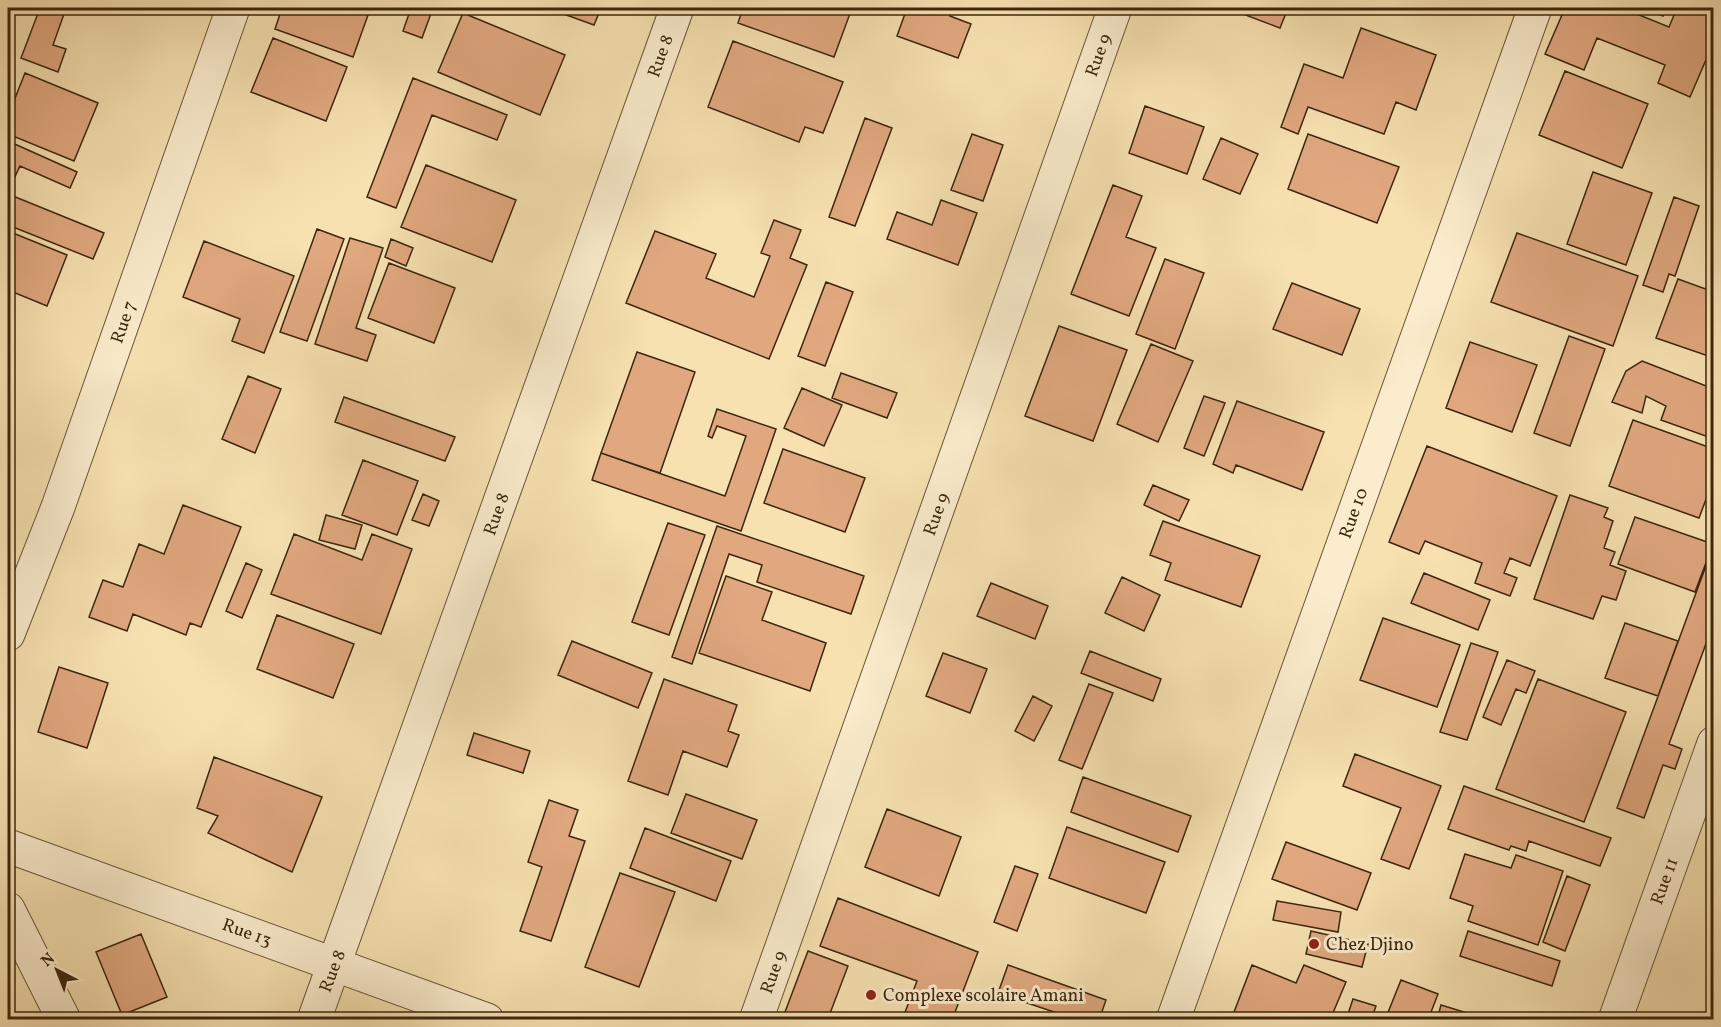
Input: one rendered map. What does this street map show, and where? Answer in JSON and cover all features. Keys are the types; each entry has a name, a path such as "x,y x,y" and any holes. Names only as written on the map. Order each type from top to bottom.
{"street":[{"name":"Rue 7","path":"8,634 58,507 233,8"},
{"name":"Rue 8","path":"314,1020 677,8"},
{"name":"Rue 9","path":"756,1020 1115,8"},
{"name":"Rue 10","path":"1173,1020 1535,8"},
{"name":"Rue 11","path":"1615,1020 1713,743"},
{"name":"Rue 13","path":"8,846 487,1020"},
{"path":"8,909 64,1020"}],"building":[{"path":"40,8 64,14 53,45 66,49 58,72 21,58"},
{"path":"282,8 346,8 368,15 353,57 275,29"},
{"path":"411,8 433,8 422,38 403,31"},
{"path":"547,8 601,8 594,25"},
{"path":"743,8 852,8 834,57 738,23"},
{"path":"907,8 953,8 950,16 971,24 958,58 897,36"},
{"path":"1227,8 1288,8 1280,28"},
{"path":"1565,8 1622,8 1669,27 1677,8 1714,8 1714,41 1690,97 1658,83 1665,65 1597,38 1584,70 1545,54"},
{"path":"1642,8 1667,8 1663,16"},
{"path":"463,13 565,55 540,115 438,72"},
{"path":"1361,28 1436,55 1416,110 1396,102 1384,134 1308,107 1298,134 1281,127 1304,64 1343,78"},
{"path":"273,38 347,67 326,121 251,92"},
{"path":"733,41 843,82 823,133 805,127 799,142 708,107"},
{"path":"1565,71 1648,104 1622,168 1539,135"},
{"path":"25,73 98,103 74,161 8,134 8,116"},
{"path":"413,78 507,115 497,140 432,115 396,208 367,197"},
{"path":"1145,106 1204,127 1187,174 1129,153"},
{"path":"865,118 892,128 855,226 829,217"},
{"path":"972,134 1003,145 983,201 951,190"},
{"path":"1308,134 1399,167 1377,223 1288,189"},
{"path":"1221,138 1258,154 1240,194 1203,179"},
{"path":"8,141 77,172 70,188 20,166 11,185 8,184"},
{"path":"426,165 516,200 492,262 401,227"},
{"path":"1593,172 1652,193 1626,265 1567,244"},
{"path":"1113,185 1142,196 1126,237 1156,248 1129,316 1071,294"},
{"path":"8,194 104,233 93,259 8,225"},
{"path":"1674,197 1699,206 1675,276 1669,274 1663,292 1643,285"},
{"path":"941,200 977,213 958,265 887,239 897,212 932,225"},
{"path":"774,220 801,230 790,258 807,265 769,359 626,303 655,231 716,254 706,278 754,297 770,256 761,253"},
{"path":"317,229 344,239 307,341 280,332"},
{"path":"8,231 67,255 47,306 8,290"},
{"path":"1517,233 1638,276 1613,346 1491,302"},
{"path":"350,238 383,248 356,328 376,335 367,361 315,344"},
{"path":"391,239 413,248 406,266 385,257"},
{"path":"204,241 294,276 264,353 232,341 240,319 183,297"},
{"path":"1165,259 1204,273 1175,349 1136,334"},
{"path":"389,263 455,288 434,343 368,318"},
{"path":"1678,279 1714,292 1714,358 1656,338"},
{"path":"826,282 853,292 825,366 798,356"},
{"path":"1292,283 1360,309 1342,355 1273,329"},
{"path":"1059,326 1127,350 1093,441 1025,416"},
{"path":"1569,336 1605,349 1570,446 1534,433"},
{"path":"1470,342 1537,365 1512,432 1446,408"},
{"path":"1151,344 1193,361 1158,442 1117,424"},
{"path":"637,352 695,372 660,473 601,453"},
{"path":"1642,361 1714,389 1714,439 1661,420 1666,406 1646,396 1642,413 1612,402 1626,371"},
{"path":"841,373 897,393 887,418 832,398"},
{"path":"248,376 281,389 255,453 222,439"},
{"path":"802,388 842,405 824,446 784,428"},
{"path":"1204,396 1225,403 1204,456 1184,448"},
{"path":"344,397 455,437 445,461 335,422"},
{"path":"1237,401 1324,432 1302,490 1236,465 1233,473 1213,464"},
{"path":"717,409 776,429 741,531 592,480 601,453 725,496 746,436 717,426 712,438 708,436"},
{"path":"1633,420 1714,449 1714,478 1699,518 1609,486"},
{"path":"1427,446 1557,496 1530,566 1510,558 1504,573 1517,578 1510,596 1475,583 1482,563 1425,541 1419,554 1389,542"},
{"path":"783,449 865,478 845,532 764,503"},
{"path":"363,460 418,481 397,535 342,515"},
{"path":"1153,485 1189,500 1179,521 1144,505"},
{"path":"423,494 439,501 429,526 412,520"},
{"path":"1570,495 1608,508 1604,517 1613,521 1604,548 1615,552 1610,565 1626,571 1616,600 1602,596 1593,619 1534,599"},
{"path":"183,505 241,527 201,627 190,623 186,635 133,614 127,631 89,617 103,580 123,587 139,544 164,554"},
{"path":"326,515 362,525 355,549 319,540"},
{"path":"1635,517 1713,544 1695,592 1618,564"},
{"path":"1163,521 1260,556 1241,607 1165,580 1171,563 1150,555"},
{"path":"668,523 705,535 669,635 632,622"},
{"path":"717,526 864,576 851,614 757,582 762,565 729,554 692,664 672,657"},
{"path":"294,534 362,560 372,534 412,549 381,634 271,594"},
{"path":"1714,544 1714,622 1669,744 1682,749 1675,769 1663,765 1644,818 1617,808"},
{"path":"246,563 262,570 242,618 226,611"},
{"path":"1424,573 1490,600 1478,630 1411,603"},
{"path":"726,576 772,592 762,620 826,643 810,691 699,653"},
{"path":"1122,577 1160,595 1144,631 1105,613"},
{"path":"991,583 1048,606 1035,639 977,616"},
{"path":"277,615 354,644 333,698 257,669"},
{"path":"1383,618 1460,645 1437,707 1360,680"},
{"path":"1625,623 1678,641 1658,696 1605,678"},
{"path":"572,641 652,673 638,708 558,675"},
{"path":"1471,643 1498,652 1467,740 1440,732"},
{"path":"1090,651 1161,679 1153,701 1081,673"},
{"path":"943,653 987,669 970,713 926,696"},
{"path":"1507,660 1535,671 1526,693 1516,689 1501,725 1483,717"},
{"path":"59,667 108,683 87,748 38,732"},
{"path":"664,679 737,705 728,731 739,735 727,767 683,751 668,795 628,781"},
{"path":"1538,679 1626,712 1584,822 1496,789"},
{"path":"1089,684 1113,693 1082,769 1059,760"},
{"path":"1033,696 1052,706 1034,741 1015,731"},
{"path":"474,733 530,751 523,773 467,755"},
{"path":"1355,754 1441,786 1409,869 1381,859 1401,808 1343,786"},
{"path":"214,757 322,797 292,872 208,833 218,816 197,808"},
{"path":"1083,777 1191,816 1178,852 1071,812"},
{"path":"1464,786 1611,838 1600,866 1529,841 1526,851 1511,846 1509,850 1448,829"},
{"path":"686,794 757,820 742,859 671,833"},
{"path":"549,800 578,810 569,836 585,841 551,941 520,931 542,867 528,862"},
{"path":"887,809 961,837 939,896 865,867"},
{"path":"1067,827 1165,862 1146,913 1049,878"},
{"path":"645,828 731,861 716,901 630,868"},
{"path":"1286,842 1371,873 1357,910 1272,879"},
{"path":"1465,854 1511,868 1516,855 1563,871 1538,945 1468,921 1473,906 1450,898"},
{"path":"1015,866 1038,874 1017,931 994,922"},
{"path":"620,873 675,892 639,987 585,967"},
{"path":"1567,876 1590,885 1565,951 1543,942"},
{"path":"838,898 978,952 952,1020 902,1020 917,981 820,946"},
{"path":"1277,901 1341,912 1338,932 1273,920"},
{"path":"1311,931 1368,944 1362,967 1306,954"},
{"path":"1468,931 1560,961 1552,986 1460,956"},
{"path":"141,934 167,997 122,1015 96,952"},
{"path":"808,951 848,966 829,1016 839,1020 782,1020"},
{"path":"1008,965 1106,1000 1099,1020 1058,1020 1060,1014 998,993"},
{"path":"1252,965 1296,983 1304,965 1346,982 1330,1020 1231,1020"},
{"path":"1401,980 1438,994 1428,1020 1385,1020"},
{"path":"1353,999 1376,1006 1371,1020 1346,1020"},
{"path":"1441,1005 1490,1020 1437,1020"}],"place":[{"name":"Chez Djino","path":"1314,944"},
{"name":"Complexe scolaire Amani","path":"871,995"}]}
